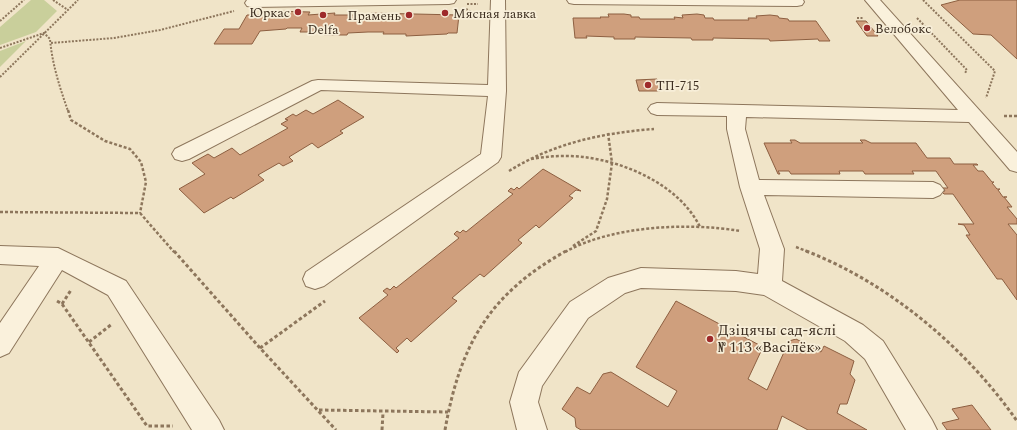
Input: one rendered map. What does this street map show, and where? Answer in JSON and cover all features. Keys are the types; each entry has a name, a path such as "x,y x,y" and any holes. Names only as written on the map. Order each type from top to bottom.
{"lane":[{"path":"246,6 449,0"},
{"path":"574,0 797,2"},
{"path":"872,0 979,110 1017,166"},
{"path":"316,279 491,157 497,91 490,2"},
{"path":"182,154 318,85 497,91"},
{"path":"657,109 979,110"},
{"path":"737,110 736,129 751,187 772,249 769,286"},
{"path":"751,187 933,190"},
{"path":"0,255 58,257 117,288 209,430"},
{"path":"0,345 58,257"},
{"path":"532,430 524,402 529,381 579,310 617,285 641,278 736,281 769,286 854,333 874,350 922,430"}],"path":[{"path":"0,21 24,0"},
{"path":"53,0 68,10"},
{"path":"1,75 78,0"},
{"path":"923,0 995,71 979,110"},
{"path":"481,19 463,6 490,2"},
{"path":"50,43 114,38 152,31 246,6"},
{"path":"44,33 50,39 51,51 59,85 71,120 105,141 130,149 141,162 146,182 140,214"},
{"path":"0,48 44,33"},
{"path":"509,172 527,160 556,147 584,138 608,133 660,129"},
{"path":"563,253 596,231 608,199 612,163 608,133"},
{"path":"527,160 546,156 577,156 612,163 644,175 669,189 697,219 700,226"},
{"path":"491,157 515,167"},
{"path":"0,212 140,214 336,430"},
{"path":"35,292 62,304 147,426 178,426"},
{"path":"260,348 330,298"},
{"path":"319,410 448,412"},
{"path":"382,430 383,412"}],"green space":[{"path":"31,0 44,0 57,11 36,32 0,45 0,27"},
{"path":"26,41 0,67 0,51"}],"building":[{"path":"960,0 1017,0 1017,59 991,35 973,34 941,5"},
{"path":"274,11 310,12 308,15 335,13 334,15 370,15 371,13 459,15 457,33 406,36 406,34 383,34 384,32 368,32 348,33 347,35 324,35 326,32 300,32 302,28 287,28 260,31 252,44 214,44 224,29 239,29 247,15 272,15"},
{"path":"608,14 631,15 631,17 639,17 640,19 675,19 674,17 683,18 682,15 697,14 704,15 705,18 713,18 714,20 749,20 748,18 757,18 756,16 770,15 788,19 789,21 816,21 830,41 819,41 818,39 770,41 769,39 713,38 713,40 692,40 691,38 635,37 635,39 614,39 614,37 586,36 587,38 575,38 573,18 601,18 600,17 609,17"},
{"name":"Велобокс","path":"856,21 866,21 878,36 867,36"},
{"name":"ТП-715","path":"657,79 660,91 639,91 636,80"},
{"path":"338,100 364,117 340,131 343,133 318,148 312,143 289,157 293,161 283,166 279,163 258,175 264,180 233,199 231,197 204,213 179,189 205,174 192,163 208,154 214,158 232,148 240,155 288,128 281,124 288,120 285,119 293,114 296,116 306,110 313,114"},
{"path":"790,140 795,140 800,143 863,143 860,140 865,140 871,143 916,143 927,158 950,158 954,164 977,164 978,165 973,165 978,171 983,171 992,182 994,182 992,183 997,189 1000,189 998,190 1012,207 1007,207 1017,219 1017,224 1008,224 1017,235 1017,300 1002,279 997,279 966,235 970,235 964,225 958,224 974,224 953,194 944,194 941,191 945,191 943,188 948,188 936,171 912,171 914,174 865,174 863,171 839,171 840,174 791,174 789,171 778,171 780,174 778,174 764,143 792,143"},
{"path":"543,169 581,191 576,190 569,196 573,198 539,228 536,225 518,240 522,243 484,277 480,274 452,298 457,301 411,342 407,338 396,348 399,351 397,353 359,318 388,295 383,291 387,288 390,290 394,286 396,288 459,238 454,234 457,231 460,233 463,230 466,232 513,194 508,191 511,188 514,190 517,187 519,189"},
{"path":"676,301 763,347 748,379 767,390 789,341 796,339 821,352 824,346 854,361 850,374 855,380 847,404 840,404 837,413 867,430 808,430 782,416 777,430 581,430 576,427 575,418 562,409 577,387 590,394 603,374 611,372 668,407 677,391 636,367"},
{"path":"972,405 991,430 947,430 942,423 959,419 952,409"}],"place":[{"name":"Юркас","path":"298,12"},
{"name":"Мясная лавка","path":"445,13"},
{"name":"Delfa","path":"323,15"},
{"name":"Прамень","path":"409,15"},
{"name":"Велобокс","path":"867,28"},
{"name":"ТП-715","path":"648,85"},
{"name":"Дзіцячы сад-яслі № 113 «Васілёк»","path":"710,339"}]}
